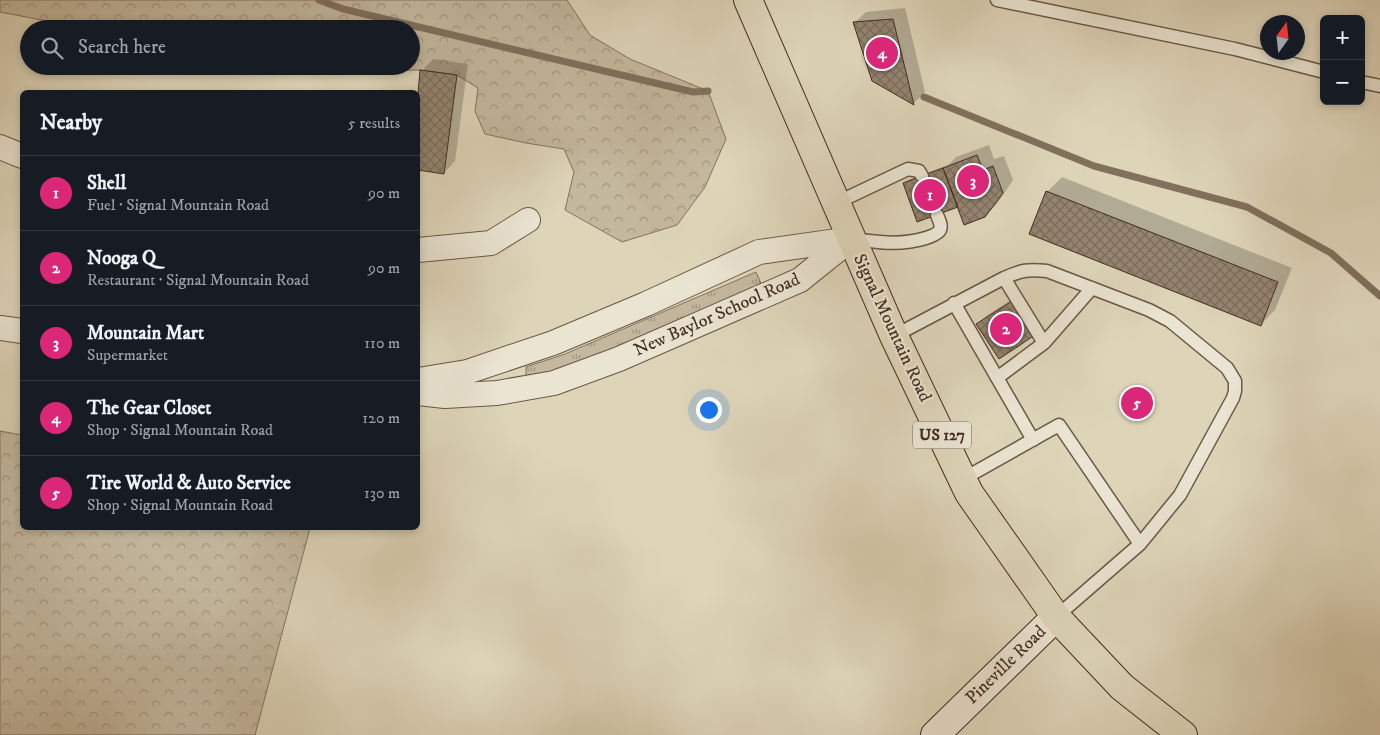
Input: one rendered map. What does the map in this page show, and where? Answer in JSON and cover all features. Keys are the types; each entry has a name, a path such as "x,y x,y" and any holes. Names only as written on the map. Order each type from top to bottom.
{"main road":[{"name":"Signal Mountain Road","path":"748,0 894,336 969,493 1056,617 1122,687 1183,735"},
{"name":"Pineville Road","path":"935,735 1056,617"}],"street":[{"path":"0,148 20,155"},
{"path":"420,250 491,243 528,220"},
{"name":"New Baylor School Road","path":"420,380 467,372 553,342 646,304 759,252 851,239"},
{"name":"New Baylor School Road","path":"420,392 445,396 497,393 554,383 618,359 800,280 851,239"},
{"path":"0,328 20,331"}],"lane":[{"path":"997,0 1235,49 1320,71"},
{"path":"1365,83 1380,86"},
{"path":"836,203 908,169 919,171 922,176"},
{"path":"851,239 888,244 910,243 936,234 940,230 937,215"},
{"path":"894,336 1020,270 1047,271 1149,310 1170,321 1227,368 1234,382 1235,391 1233,398 1180,495 1140,544 1056,617"},
{"path":"1004,278 1044,343"},
{"path":"997,378 1044,343 1092,288"},
{"path":"954,303 1033,440"},
{"path":"963,479 1059,425 1140,544"}],"green space":[{"path":"0,0 567,0 590,35 630,59 708,91 726,139 705,187 677,225 622,242 565,210 574,172 564,149 485,134 475,111 478,88 457,75 420,70 420,20 42,20 0,12"},
{"path":"756,272 762,286 583,364 526,379 526,367 565,354"},
{"path":"0,431 20,435 20,530 309,530 255,735 0,735"}],"building":[{"path":"893,19 914,105 872,81 853,22"},
{"path":"420,70 457,75 444,174 420,170 420,90 418,90"},
{"path":"977,155 983,170 993,166 1003,193 985,217 964,225 943,168"},
{"path":"943,168 958,207 917,222 903,183"},
{"path":"1046,191 1278,282 1261,326 1029,234"},
{"path":"1012,301 1035,335 999,359 976,324"}],"waterway":[{"path":"319,0 343,9 389,20"},
{"path":"420,27 693,92 708,91"},
{"path":"924,97 1094,166 1247,207 1331,253 1380,296"}],"place":[{"name":"The Gear Closet","path":"882,53"},
{"name":"Mountain Mart","path":"973,181"},
{"name":"Shell","path":"930,195"},
{"name":"Nooga Q","path":"1006,329"},
{"name":"Tire World & Auto Service","path":"1137,403"}]}
